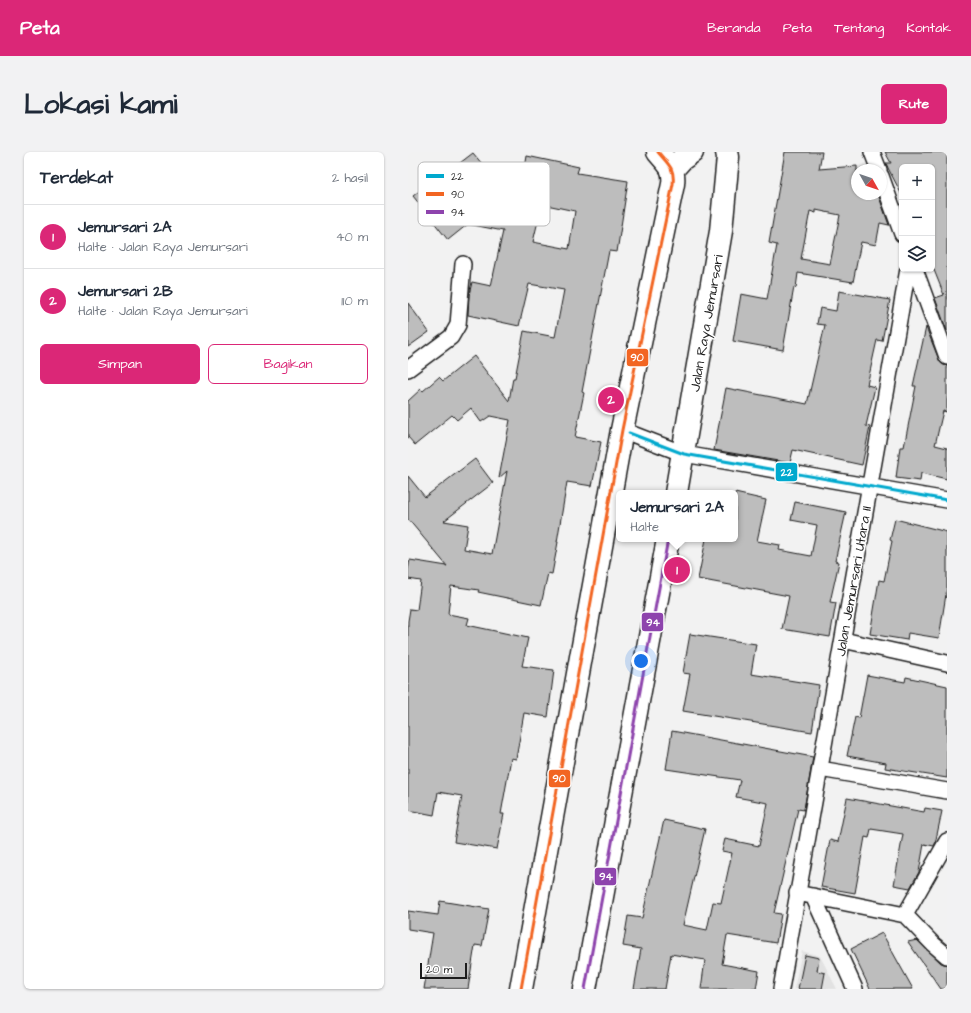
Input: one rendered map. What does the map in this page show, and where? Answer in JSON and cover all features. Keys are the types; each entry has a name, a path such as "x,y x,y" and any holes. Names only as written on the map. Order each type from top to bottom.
{"main road":[{"path":"619,490 674,178 673,169 658,152"},
{"path":"673,169 682,159 692,152"},
{"name":"Jalan Raya Jemursari","path":"676,490 677,451 721,231 725,154"},
{"path":"521,989 616,504"},
{"path":"584,989 667,542"}],"street":[{"path":"872,152 877,164"},
{"path":"887,193 899,226"},
{"path":"408,369 451,337 458,325 463,264"},
{"name":"Jalan Jemursari Utara II","path":"781,989 907,272"},
{"path":"916,272 947,357"},
{"path":"630,433 677,451 947,500"},
{"path":"843,640 947,663"},
{"path":"820,769 947,791"},
{"path":"905,915 947,841"},
{"path":"797,893 905,915 947,956"},
{"path":"813,896 855,989"}],"shaded area":[{"path":"802,951 820,956 837,989 794,989"}],"building":[{"path":"785,152 822,152 819,169 851,166 851,200 880,200 889,225 880,223 876,245 861,242 853,282 798,273 796,288 794,287 783,350 733,341 741,294 767,299 777,245 769,243","holes":["816,210 840,215 830,264 801,259 810,211 816,213"]},
{"path":"885,152 947,152 947,331 935,298 944,295 935,272 935,164 899,164 899,189 886,163 891,163"},
{"path":"473,153 480,162 461,162"},
{"path":"527,156 579,167 577,173 628,181 617,252 609,251 582,392 584,393 575,437 601,442 592,486 567,482 552,574 548,573 541,605 478,592 479,590 451,586 448,614 469,618 467,625 528,638 522,666 554,670 548,717 524,713 516,759 511,758 501,814 504,814 497,849 454,842 462,796 438,792 434,815 408,810 408,621 410,609 417,610 421,581 408,579 408,570 410,560 447,566 408,519 408,476 425,497 475,459 493,483 444,521 468,525 464,549 492,554 507,471 499,478 510,420 490,416 481,422 471,408 457,420 452,415 415,445 408,437 408,401 421,389 423,391 439,377 443,381 474,356 509,401 524,331 555,337 564,290 529,284 519,326 468,315 469,295 472,282 491,286 503,231 478,226 537,226 533,242 569,249 575,211 550,206 550,162 526,162"},
{"path":"418,192 418,202 413,196"},
{"path":"437,226 466,226 448,240"},
{"path":"839,291 890,300 882,341 877,340 867,385 875,387 866,426 870,427 862,465 793,450 790,463 714,450 726,388 807,404 825,325 817,324 820,308 836,311"},
{"path":"408,303 429,332 408,347"},
{"path":"926,327 939,360 942,364 947,366 947,412 943,411 935,445 947,448 947,479 921,473 920,481 896,478 900,447 904,447 916,386 913,386"},
{"path":"738,494 766,500 757,541 780,545 779,550 811,556 817,525 791,520 795,502 846,512 835,561 839,562 830,602 836,603 830,637 782,629 789,596 698,579 705,542 738,542"},
{"path":"895,519 947,532 947,588 939,638 908,633 907,640 870,634 879,580 884,581 892,541 890,540"},
{"path":"690,634 756,644 751,674 819,685 812,732 683,711 690,674 683,673"},
{"path":"867,675 905,682 906,677 947,686 947,778 885,768 886,763 847,756 855,717 859,718"},
{"path":"672,731 813,757 804,810 798,809 774,913 781,914 776,943 727,935 722,964 759,971 756,989 701,989 705,960 671,954 665,989 634,989 641,949 623,946 628,916 642,918 664,820 705,829 683,925 707,930 713,902 721,903 732,853 722,851 725,839 759,846 768,803 736,797 740,780 666,769"},
{"path":"847,798 924,812 925,808 942,811 935,844 934,846 924,844 919,872 910,888 894,885 903,834 871,829 869,838 865,837 855,893 821,887 830,840 838,842"},
{"path":"440,901 489,909 482,946 475,945 468,989 424,989 433,933 408,929 408,911 438,915"},
{"path":"882,933 913,989 870,989 851,949"},
{"path":"917,940 941,963 947,965 947,989 941,989 908,942"},
{"path":"805,955 819,958 817,971 825,973 822,989 798,989"}],"transit line":[{"name":"90","path":"521,989 622,430 673,184 672,170 658,152"},
{"name":"22","path":"629,433 684,454 947,500"},
{"name":"94","path":"585,989 667,542"}],"place":[{"name":"Jemursari 2B","path":"611,400"},
{"name":"Jemursari 2A","path":"677,570"}]}
